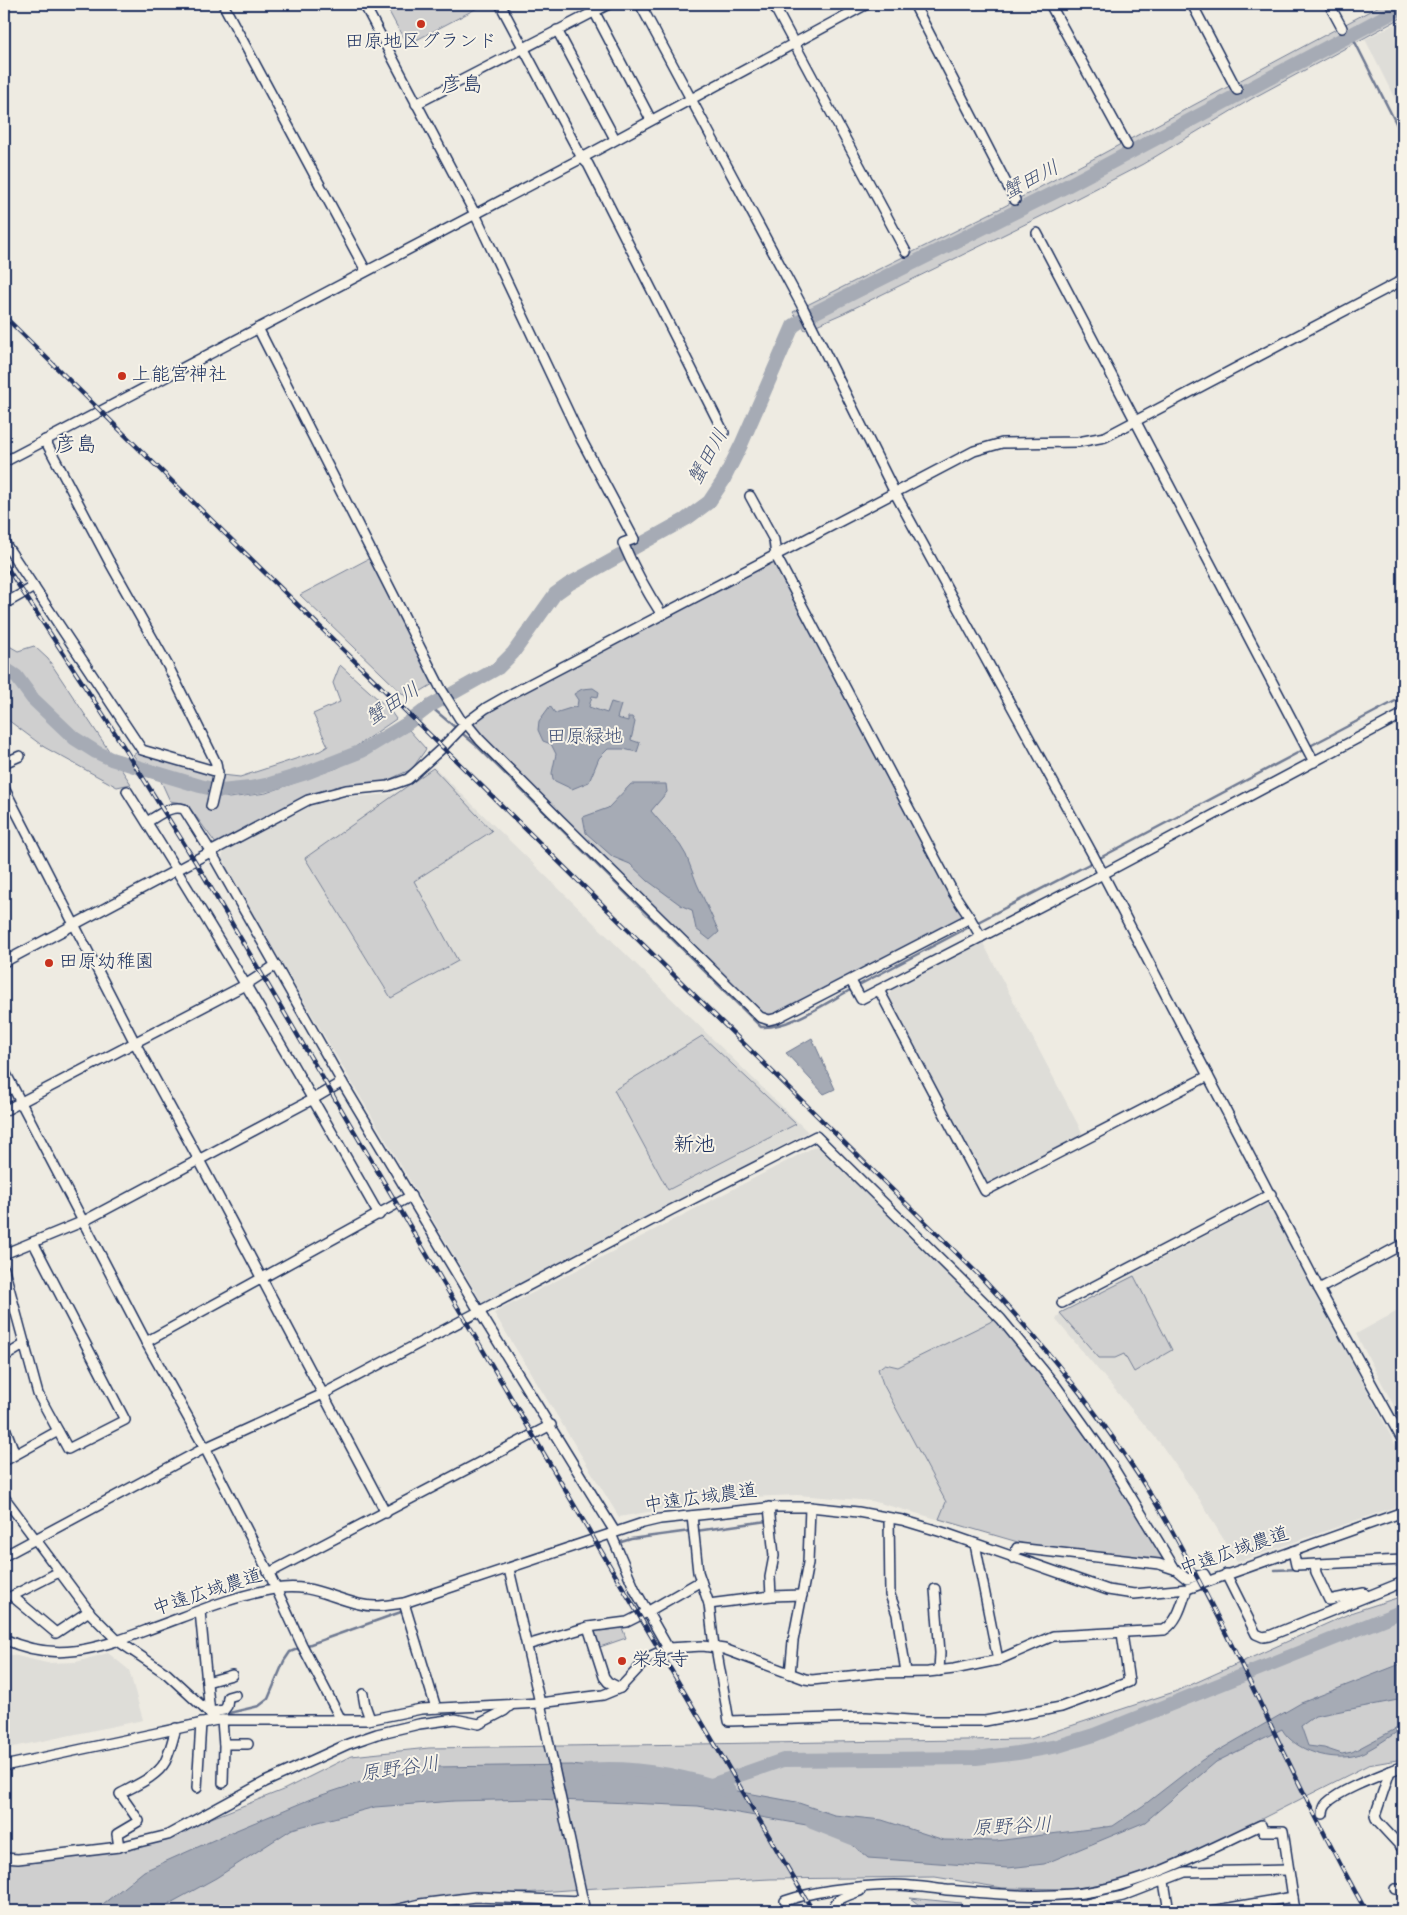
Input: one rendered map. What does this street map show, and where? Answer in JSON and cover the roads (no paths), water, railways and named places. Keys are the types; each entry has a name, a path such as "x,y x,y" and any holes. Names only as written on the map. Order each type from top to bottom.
{"street":[{"path":"223,4 366,271"},
{"path":"364,4 475,214 582,441 634,539 623,543 645,589 662,615"},
{"path":"500,4 582,158 588,164 724,433"},
{"path":"416,104 609,4"},
{"path":"640,4 802,306 895,494 1093,854 1319,1288 1403,1441"},
{"path":"773,4 906,252"},
{"path":"4,462 582,158 867,4"},
{"path":"914,4 1015,200"},
{"path":"1050,4 1127,145"},
{"path":"1192,4 1237,90"},
{"path":"1329,4 1342,28"},
{"path":"594,11 651,120"},
{"path":"557,30 615,139"},
{"path":"1037,234 1314,760"},
{"path":"4,962 308,800 346,790 388,786 408,779 450,740 463,721 507,696 974,451 989,446 1019,442 1078,442 1105,438 1403,280"},
{"path":"258,328 441,689 463,721 560,820 760,1016 769,1020 777,1018 970,918"},
{"path":"45,440 109,561 168,666 216,763 218,774 210,806"},
{"path":"750,496 774,540 776,556 954,894 981,937"},
{"path":"4,542 142,750 218,774"},
{"path":"4,604 34,587"},
{"path":"851,981 861,999 1403,714"},
{"path":"4,763 20,756"},
{"path":"4,788 135,1043 262,1277 386,1513"},
{"path":"127,791 178,870 379,1215"},
{"path":"147,822 169,809 177,806 184,808 342,1082 412,1196 478,1311 550,1425 613,1533 635,1590 668,1648"},
{"path":"4,1111 244,985 276,965"},
{"path":"879,990 985,1191 1208,1076"},
{"path":"4,1070 146,1342 206,1448 269,1573 302,1645 340,1718"},
{"path":"4,1254 84,1221 342,1082"},
{"path":"4,1556 206,1448 323,1394 478,1311 816,1136 1001,1319 1056,1386 1108,1459 1175,1569 1187,1579 1204,1574 1208,1581"},
{"path":"1062,1303 1271,1194"},
{"path":"146,1342 412,1196"},
{"path":"4,1269 7,1291 25,1344 38,1394 68,1449 125,1420 33,1242"},
{"path":"1319,1288 1403,1244"},
{"path":"4,1357 25,1344"},
{"path":"4,1425 15,1454"},
{"path":"269,1573 550,1425"},
{"path":"4,1460 58,1431"},
{"path":"4,1497 89,1611 118,1641 167,1674 215,1716 370,1719 422,1709 540,1703 603,1694 620,1688 649,1657 668,1648 703,1646 715,1648 732,1652 790,1674 812,1680 877,1673 939,1672 998,1660 1053,1636 1158,1631 1170,1626 1175,1620 1188,1589"},
{"path":"769,1507 774,1556 770,1577 771,1596"},
{"name":"中遠広域農道","path":"4,1639 33,1649 59,1652 91,1649 257,1592 275,1589 304,1588 318,1590 359,1604 374,1606 404,1603 613,1533 660,1520 769,1507 837,1509 889,1518 945,1534 1123,1594 1148,1594 1188,1589 1403,1512"},
{"path":"790,1674 808,1563 810,1507"},
{"path":"692,1516 698,1572 709,1604 729,1721 866,1717 925,1721 985,1721 1061,1707 1129,1682 1122,1633"},
{"path":"889,1518 890,1595 897,1614 906,1672"},
{"path":"975,1544 998,1660"},
{"path":"1013,1558 1017,1548 1159,1564 1175,1569"},
{"path":"1293,1551 1296,1565 1403,1560"},
{"path":"1315,1564 1316,1573 1329,1600 1386,1589"},
{"path":"509,1569 585,1911"},
{"path":"59,1572 12,1596 56,1633 89,1611"},
{"path":"1226,1574 1256,1634 1262,1637 1269,1636 1403,1582"},
{"path":"527,1645 588,1627 627,1622 701,1581"},
{"path":"935,1590 940,1653 939,1672"},
{"path":"709,1604 771,1596 802,1595"},
{"path":"404,1603 436,1708"},
{"path":"200,1611 207,1682 224,1744 223,1783"},
{"path":"588,1627 604,1677 608,1682 620,1688"},
{"path":"207,1682 232,1675"},
{"path":"363,1694 370,1719"},
{"path":"4,1766 201,1723 224,1710 227,1706 228,1697 235,1695"},
{"path":"4,1858 18,1860 119,1847 168,1835 265,1782 348,1744 377,1734 420,1724 456,1719 479,1724 504,1711 512,1704"},
{"path":"197,1788 201,1723"},
{"path":"119,1847 117,1834 138,1821 120,1794 152,1776 162,1767 166,1761 176,1728"},
{"path":"224,1744 248,1744"},
{"path":"1323,1814 1323,1809 1327,1803 1340,1794 1403,1766"},
{"path":"1390,1771 1375,1816 1377,1821 1403,1848"},
{"path":"785,1901 809,1893 895,1885 1030,1896 1074,1894 1113,1888 1150,1875 1261,1826 1263,1831 1283,1831 1296,1911"},
{"path":"1037,1911 1036,1906 1087,1904 1123,1896 1164,1882 1185,1872 1289,1870"},
{"path":"1164,1882 1168,1911"},
{"path":"834,1911 833,1907 836,1902 876,1886"},
{"path":"392,1911 420,1904 474,1897 582,1897"},
{"path":"1211,1911 1293,1897"}],"waterway":[{"name":"蟹田川","path":"4,668 16,676 33,699 74,738 96,752 111,759 221,791 270,784 306,773 362,751 408,723 430,706 498,668 513,653 555,594 569,584 686,519 709,502 723,481 741,445 793,326 810,315 1063,188 1403,7"},
{"path":"1351,34 1403,137"},
{"path":"1310,746 1403,697"},
{"path":"430,706 477,746 761,1027 784,1024 796,1019 852,989"},
{"path":"1098,859 1305,749"},
{"path":"976,923 1093,862"},
{"path":"857,986 971,926"},
{"path":"696,1531 767,1521"},
{"path":"621,1542 690,1531"},
{"path":"1275,1570 1299,1569"},
{"name":"原野谷川","path":"711,1785 783,1760 976,1758 1058,1746 1094,1735 1403,1611"},
{"path":"305,1646 401,1612"},
{"path":"225,1714 259,1706 268,1699 284,1661 290,1652 300,1648"},
{"path":"176,1724 210,1717"},
{"name":"原野谷川","path":"588,1770 624,1769 659,1773 729,1791"},
{"name":"原野谷川","path":"812,1822 855,1839"}],"railway":[{"path":"4,316 980,1276 1035,1337 1086,1401 1134,1468 1176,1538 1225,1631 1317,1819 1366,1911"},
{"path":"4,563 108,722 198,866 813,1911"}],"place":[{"name":"田原地区グランド","path":"421,24"},
{"name":"上能宮神社","path":"122,376"},
{"name":"田原幼稚園","path":"49,963"},
{"name":"栄泉寺","path":"622,1661"}],"district":[{"name":"彦島","path":"462,87"},
{"name":"彦島","path":"76,447"},
{"name":"新池","path":"694,1147"}],"park label":[{"name":"田原緑地","path":"585,738"}]}
